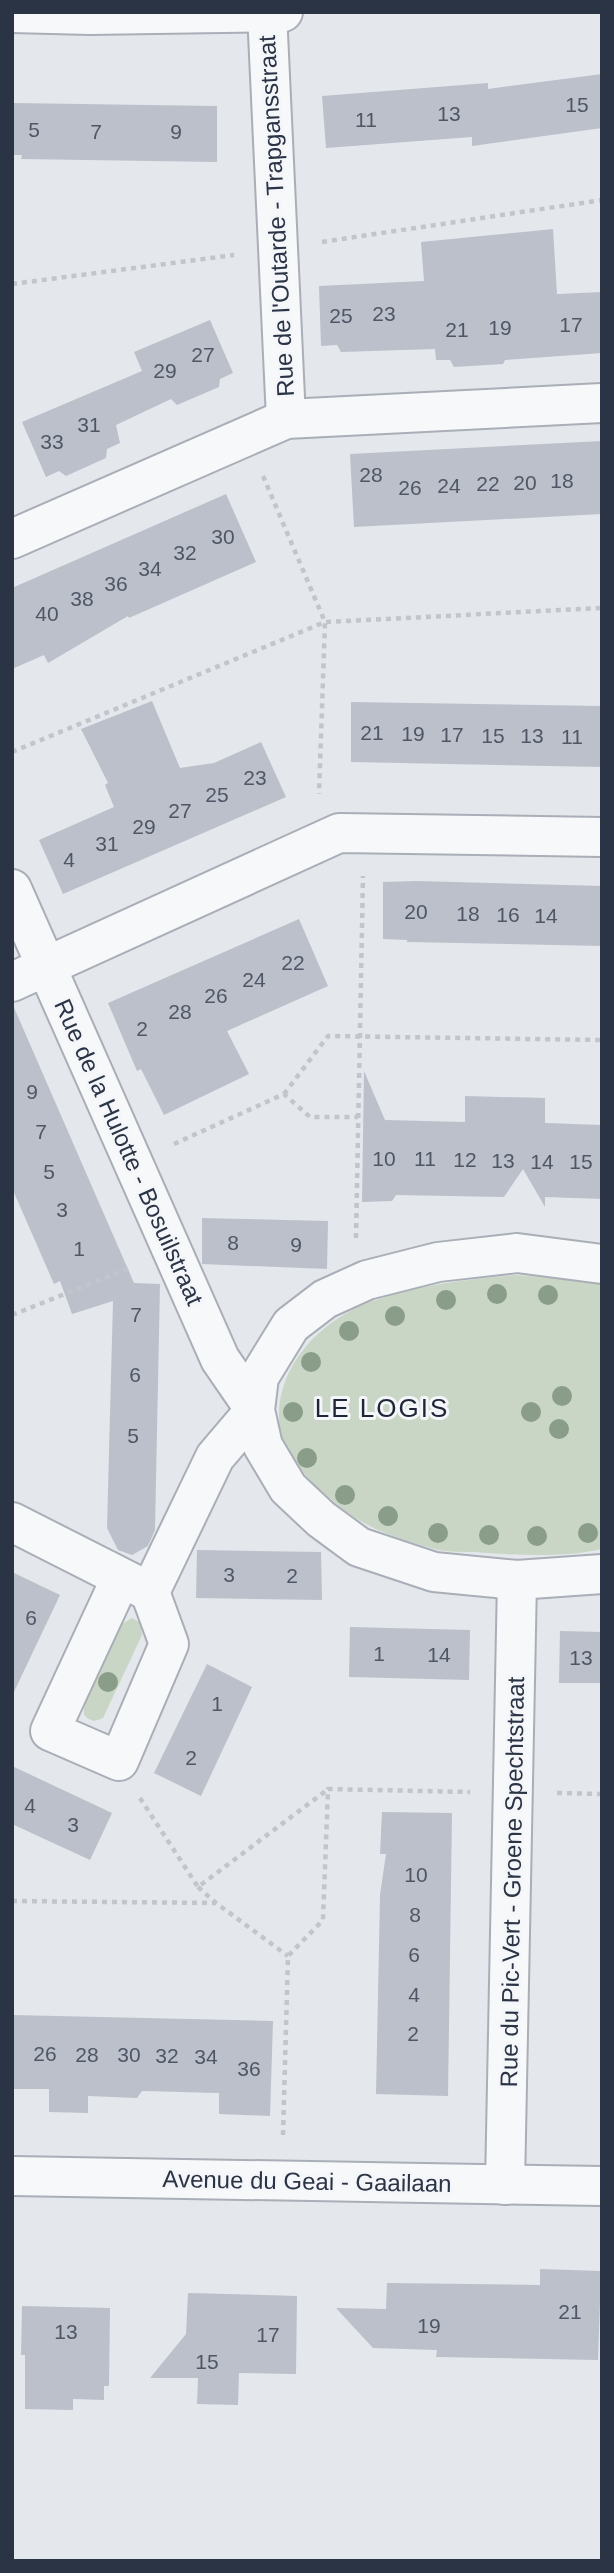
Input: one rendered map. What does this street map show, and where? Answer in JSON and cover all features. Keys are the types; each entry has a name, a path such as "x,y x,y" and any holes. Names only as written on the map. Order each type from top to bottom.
{"street":[{"path":"12,13 273,13"},
{"name":"Rue de l'Outarde - Trapgansstraat","path":"273,13 286,419"},
{"path":"12,539 286,419 602,403"},
{"path":"12,982 339,833 602,837"},
{"name":"Rue de la Hulotte - Bosuilstraat","path":"12,888 220,1359 255,1410"},
{"path":"602,1264 517,1253 438,1262 367,1280 325,1299 291,1325 260,1377 255,1410 263,1447 288,1488 321,1519 359,1547 434,1572 517,1580 602,1574"},
{"path":"12,1522 135,1585 215,1457 255,1410"},
{"name":"Rue du Pic-Vert - Groene Spechtstraat","path":"505,2185 517,1580"},
{"name":"Avenue du Geai - Gaailaan","path":"12,2176 602,2186"}],"path":[{"path":"310,244 602,200"},
{"path":"12,284 243,254"},
{"path":"258,466 325,622 319,802"},
{"path":"12,752 325,622 602,608"},
{"path":"356,1246 363,872"},
{"path":"163,1149 284,1094 328,1036 602,1040"},
{"path":"284,1094 310,1117 358,1117"},
{"path":"12,1315 138,1265"},
{"path":"134,1788 198,1887 288,1956"},
{"path":"198,1887 328,1790 475,1792"},
{"path":"283,2141 288,1956 323,1920 328,1790"},
{"path":"547,1793 602,1794"},
{"path":"12,1901 216,1903"}],"green space":[{"path":"515,1275 586,1280 602,1285 602,1549 538,1555 443,1551 392,1536 357,1519 307,1477 295,1463 283,1441 279,1405 289,1372 298,1356 337,1319 377,1300 423,1287"},
{"path":"132,1618 141,1623 142,1635 103,1718 91,1720 84,1715 84,1704 122,1624"}],"building":[{"path":"602,74 602,128 472,146 472,137 326,148 322,96 488,83 488,89"},
{"path":"12,103 217,106 217,162 21,159 22,155 12,155"},
{"path":"553,229 557,294 602,292 602,353 505,360 503,364 454,367 450,360 436,360 435,349 341,352 337,345 321,346 319,286 424,281 421,242"},
{"path":"210,320 233,373 220,379 219,387 177,405 171,399 116,425 120,443 107,449 106,458 66,476 59,471 46,477 22,422 142,371 134,352"},
{"path":"602,441 602,514 354,527 350,454"},
{"path":"226,494 256,562 129,618 128,616 48,663 44,655 12,669 12,588"},
{"path":"152,701 180,768 214,763 261,742 286,797 63,894 39,840 114,807 105,785 108,783 81,729"},
{"path":"351,702 602,706 602,767 351,762"},
{"path":"383,882 602,886 602,946 407,942 383,939"},
{"path":"299,919 328,986 227,1031 249,1074 164,1115 141,1069 137,1071 108,1003"},
{"path":"12,1003 134,1283 160,1284 155,1530 148,1546 132,1555 118,1550 107,1528 113,1301 72,1314 60,1281 54,1284 12,1188"},
{"path":"364,1071 385,1120 465,1122 465,1096 545,1098 545,1123 602,1125 602,1199 545,1197 545,1207 523,1169 504,1197 396,1195 392,1201 362,1202"},
{"path":"202,1218 328,1221 327,1269 202,1264"},
{"path":"197,1550 321,1552 322,1600 196,1598"},
{"path":"12,1572 60,1595 12,1696"},
{"path":"350,1627 470,1630 469,1680 349,1677"},
{"path":"560,1631 602,1632 602,1683 559,1683"},
{"path":"207,1664 252,1687 201,1796 154,1773"},
{"path":"12,1766 112,1813 90,1860 12,1824"},
{"path":"382,1812 452,1813 448,2096 376,2094 380,1895 386,1854 380,1854"},
{"path":"12,2015 273,2021 270,2116 219,2114 219,2093 142,2091 137,2098 88,2096 88,2113 49,2112 49,2089 12,2089"},
{"path":"540,2269 601,2271 598,2360 436,2357 437,2350 373,2348 336,2308 386,2309 387,2283 540,2285"},
{"path":"188,2293 297,2296 296,2374 239,2373 238,2405 197,2404 198,2378 150,2378 186,2334"},
{"path":"22,2306 110,2308 109,2386 104,2386 104,2400 73,2399 73,2410 25,2409 25,2355 21,2355"}],"district":[{"name":"LE LOGIS","path":"382,1408"}]}
